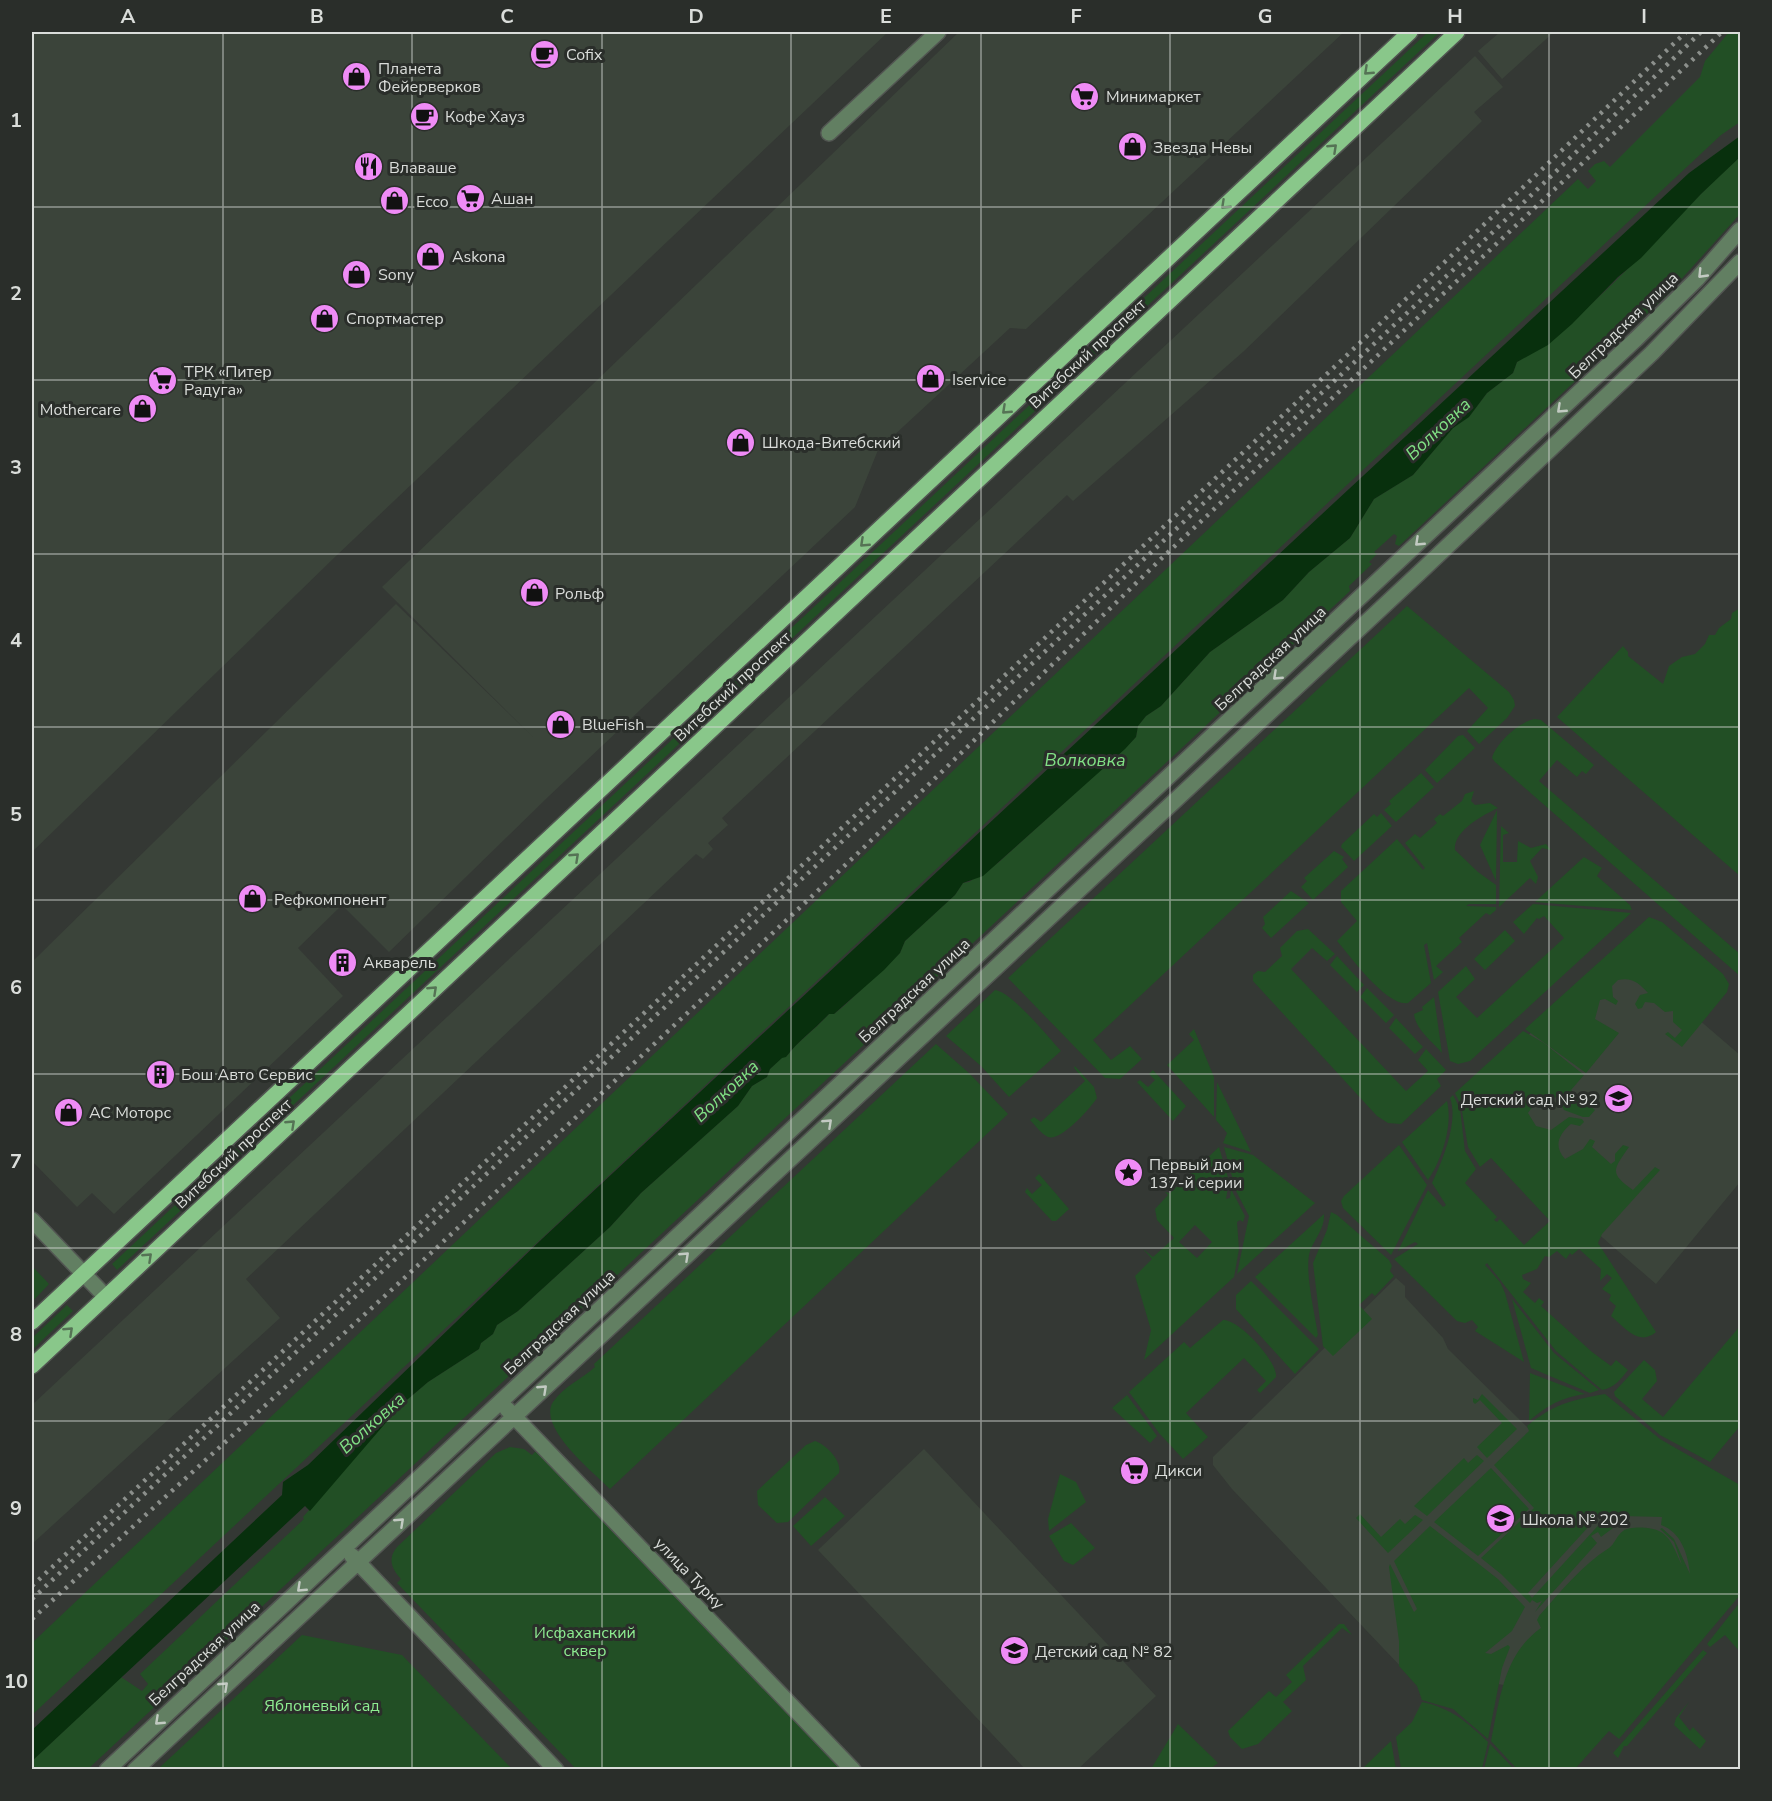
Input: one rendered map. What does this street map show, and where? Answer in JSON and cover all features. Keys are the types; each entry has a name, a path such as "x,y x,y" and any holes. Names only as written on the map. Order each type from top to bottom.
{"main road":[{"name":"Витебский проспект","path":"32,1322 1410,32"},
{"name":"Витебский проспект","path":"32,1366 1457,32"}],"street":[{"path":"829,133 938,32"},
{"name":"Белградская улица","path":"107,1770 1636,339 1703,273 1740,230"},
{"path":"135,1770 1588,413 1694,313 1740,262"},
{"path":"32,1220 105,1296"},
{"name":"улица Турку","path":"500,1402 853,1770"},
{"path":"343,1548 556,1770"}],"shaded area":[{"name":"ТРК «Питер Радуга»","path":"32,32 888,32 336,556 32,852"},
{"path":"959,32 1344,32 1026,329 1010,328 878,450 855,507 549,796 389,952 342,905 298,948 343,996 114,1214 92,1193 77,1207 32,1161 32,962 396,604 535,739 382,587"},
{"path":"1500,32 1554,32 1502,79 1478,51"},
{"path":"1475,56 1503,87 1474,112 1482,121 1244,351 1073,501 1067,495 722,818 728,825 708,843 713,849 703,859 696,854 246,1279 280,1318 32,1544 32,1405"},
{"name":"Детский сад № 92","path":"1620,952 1740,1055 1740,1182 1656,1284 1588,1225 1493,1067"},
{"name":"Школа № 202","path":"1396,1278 1405,1286 1405,1297 1443,1338 1448,1349 1529,1429 1740,1536 1568,1728 1520,1688 1493,1683 1464,1662 1422,1689 1232,1489 1213,1465 1213,1457"},
{"name":"Детский сад № 82","path":"924,1449 1156,1696 1078,1769 1025,1769 818,1550"}],"green space":[{"path":"1428,32 1440,32 117,1270 112,1264"},
{"path":"1729,32 1740,32 1740,122 1721,135 32,1715 32,1643 1578,179 1588,189 1596,181 1588,171 1595,164 1604,161 1610,167 1700,77 1705,61"},
{"path":"1740,157 1740,214 1667,295 1399,546 1395,544 1397,536 1394,534 1374,552 1377,554 1369,562 1372,564 1349,586 1350,591 88,1769 32,1770 32,1761 121,1677 142,1691 148,1684 140,1674 304,1519 303,1517 401,1405 428,1382 479,1349 481,1343 493,1334 497,1325 518,1311 610,1227 641,1193 738,1106 752,1086 767,1077 770,1069 782,1057 786,1057 829,1014 834,1014 844,1006 900,953 905,941 955,895 963,883 969,882 998,863 1124,749 1136,737 1138,726 1146,716 1161,706 1210,652 1283,600 1309,572 1350,538 1374,499 1413,475 1453,428 1469,417 1487,393 1513,373 1517,362 1548,340 1606,291"},
{"path":"1407,606 1509,692 1515,706 1507,718 1479,744 1467,731 1488,708 1469,688 1093,1040 1111,1060 1130,1046 1142,1059 1120,1079 1105,1078 1008,978"},
{"path":"1740,608 1740,876 1557,717 1623,646 1628,656 1663,684 1669,666 1682,657 1695,654 1705,644 1709,635 1715,635 1719,628 1731,619 1732,613"},
{"path":"1535,719 1541,720 1594,765 1586,774 1582,771 1577,777 1557,760 1539,781 1740,954 1740,976 1495,762 1492,758 1494,752 1503,740 1516,728"},
{"path":"1463,735 1475,748 1437,783 1425,770 1458,736"},
{"path":"1421,773 1434,787 1396,822 1384,810 1391,804 1389,801"},
{"path":"1474,791 1471,801 1475,805 1490,803 1498,808 1470,824 1459,836 1455,850 1496,885 1496,904 1466,906 1496,907 1496,910 1490,915 1486,913 1459,938 1462,942 1436,966 1443,972 1434,980 1427,943 1424,945 1431,983 1408,1003 1399,1002 1380,989 1337,941 1357,921 1341,902 1341,891 1397,839 1423,870 1425,868 1405,843 1415,834 1420,838 1437,823 1434,819 1440,814 1443,816 1462,801 1465,794"},
{"path":"1497,810 1496,881 1480,845"},
{"path":"1381,813 1392,826 1354,861 1341,847 1342,844 1374,814 1377,817"},
{"path":"1501,826 1509,833 1503,835 1503,862 1517,862 1518,841 1531,848 1546,844 1551,850 1542,848 1530,861 1538,877 1536,884 1530,878 1499,907"},
{"path":"1334,851 1344,857 1342,859 1348,867 1313,900 1301,887 1307,881 1304,878"},
{"path":"1584,857 1602,868 1597,876 1630,905 1632,910 1535,902"},
{"path":"1291,891 1309,903 1271,938 1262,928 1265,924 1263,917"},
{"path":"1533,904 1631,913 1470,1061 1458,1064 1450,1061 1438,992 1466,966 1475,979 1456,997 1477,1018 1564,938 1544,916 1537,918 1524,934 1513,922"},
{"path":"1649,917 1662,922 1723,974 1729,984 1727,992 1682,1047 1665,1034 1668,1032 1675,1038 1682,1030 1673,1022 1673,1011 1665,1012 1654,1003 1645,1002 1642,1008 1638,1009 1635,1004 1640,995 1648,993 1635,982 1627,979 1618,980 1612,986 1613,997 1618,1001 1616,1005 1605,999 1600,1000 1595,1019 1619,1033 1586,1073 1525,1029"},
{"path":"1308,929 1335,954 1327,961 1312,948 1291,969 1406,1091 1428,1071 1418,1060 1426,1049 1446,1070 1437,1079 1441,1086 1401,1124 1388,1123 1377,1116 1253,981 1253,975 1258,971 1265,972 1282,956 1280,948 1297,931"},
{"path":"1505,930 1515,941 1485,970 1474,959"},
{"path":"1337,956 1364,985 1357,992 1330,965"},
{"path":"1367,988 1394,1015 1386,1023 1360,997"},
{"path":"995,990 1011,998 1020,1006 1061,1051 1009,1097 981,1066 946,1036"},
{"path":"1434,997 1442,1053 1421,1030 1414,1014 1423,1010 1422,1007"},
{"path":"1396,1018 1423,1047 1415,1054 1389,1028"},
{"path":"1194,1029 1214,1077 1214,1117 1167,1065 1194,1040 1189,1034"},
{"path":"1523,1031 1544,1043 1584,1075 1571,1090 1595,1110 1589,1117 1564,1110 1559,1098 1541,1101 1528,1113 1536,1126 1551,1130 1569,1117 1582,1119 1584,1122 1580,1126 1571,1124 1559,1140 1559,1149 1565,1159 1583,1149 1590,1139 1595,1141 1592,1147 1611,1164 1615,1161 1615,1154 1623,1145 1629,1147 1616,1171 1620,1179 1633,1190 1655,1167 1660,1170 1602,1234 1598,1243 1656,1332 1644,1337 1632,1334 1611,1316 1616,1306 1609,1300 1611,1295 1602,1289 1612,1278 1607,1274 1600,1281 1601,1269 1579,1249 1572,1255 1570,1253 1566,1259 1557,1251 1549,1257 1545,1256 1537,1269 1522,1275 1523,1279 1531,1283 1523,1292 1535,1303 1539,1298 1544,1302 1541,1306 1611,1366 1616,1360 1628,1370 1614,1385 1602,1390 1556,1351 1487,1263 1485,1265 1500,1282 1505,1293 1524,1362 1475,1331 1478,1327 1472,1320 1465,1323 1457,1321 1394,1259 1418,1244 1415,1242 1398,1251 1428,1190 1443,1207 1446,1205 1432,1183 1451,1129 1450,1098 1453,1095 1460,1109 1465,1151 1476,1169 1465,1183 1497,1217 1494,1220 1497,1222 1500,1219 1524,1245 1550,1221 1491,1158 1480,1167 1468,1147 1461,1105 1455,1093"},
{"path":"936,1044 970,1074 1008,1114 610,1489 580,1461 560,1436 553,1424 550,1412 553,1402 562,1391 595,1367 594,1364"},
{"path":"1075,1066 1094,1087 1097,1098 1067,1129 1053,1137 1048,1137 1030,1120 1034,1117 1041,1122 1085,1081 1074,1068"},
{"path":"1153,1070 1186,1106 1173,1121 1137,1082 1140,1080 1148,1087 1155,1080 1149,1074"},
{"path":"1217,1082 1251,1152 1223,1143 1227,1133 1216,1120"},
{"path":"1447,1101 1449,1121 1445,1142 1438,1163 1428,1180 1402,1142"},
{"path":"1399,1145 1427,1185 1391,1255 1343,1208 1341,1201"},
{"path":"1219,1147 1229,1181 1226,1199 1230,1198 1231,1189 1245,1216 1243,1222 1240,1220 1237,1222 1239,1249 1234,1277 1144,1360 1151,1330 1135,1276 1152,1259 1143,1249 1153,1257 1174,1238 1157,1220 1155,1209 1168,1195 1165,1192 1170,1193","holes":["1195,1225 1212,1242 1197,1258 1179,1242"]},
{"path":"1224,1147 1253,1155 1315,1203 1237,1274 1249,1216 1236,1191"},
{"path":"1039,1174 1069,1209 1056,1221 1052,1221 1025,1192 1027,1188 1032,1194 1042,1185 1035,1178"},
{"path":"1331,1212 1389,1260 1392,1266 1390,1271 1394,1276 1375,1296 1372,1293 1359,1305 1372,1319 1333,1356 1323,1346 1313,1263 1327,1230"},
{"path":"1324,1214 1323,1224 1308,1259 1318,1335 1316,1338 1255,1277"},
{"path":"32,1266 49,1284 32,1302"},
{"path":"1251,1281 1319,1349 1295,1374 1236,1309 1236,1295"},
{"path":"1512,1299 1554,1353 1599,1390 1590,1393 1531,1368"},
{"path":"67,1305 73,1311 32,1350 32,1338"},
{"path":"1223,1320 1238,1326 1256,1342 1271,1362 1276,1377 1260,1393 1257,1390 1266,1381 1244,1358 1186,1413 1208,1437 1183,1459 1159,1433 1129,1392 1184,1342 1190,1348"},
{"path":"1740,1326 1740,1426 1710,1462 1660,1435 1615,1396 1614,1392 1644,1360 1655,1370 1657,1381 1642,1399 1663,1417"},
{"path":"1530,1373 1585,1394 1555,1403 1529,1421"},
{"path":"1482,1394 1517,1429 1487,1458 1477,1447 1502,1423 1480,1400 1475,1404 1473,1402 1473,1398 1478,1400"},
{"path":"1605,1394 1660,1439 1740,1485 1740,1595 1619,1739 1609,1731 1575,1769 1517,1769 1491,1741 1506,1677 1519,1650 1541,1628 1537,1620 1539,1616 1581,1571 1611,1547 1626,1529 1641,1528 1659,1531 1670,1541 1682,1565 1674,1542 1660,1529 1662,1528 1674,1539 1690,1574 1682,1545 1674,1533 1661,1525 1662,1517 1622,1516 1614,1512 1610,1521 1619,1518 1621,1522 1601,1537 1598,1532 1591,1536 1597,1543 1535,1612 1542,1601 1537,1603 1532,1600 1530,1603 1481,1558 1534,1508 1494,1465 1529,1431 1527,1426 1546,1413 1572,1401","holes":["1601,1513 1605,1518 1532,1598 1528,1593"]},
{"path":"1127,1395 1157,1436 1150,1443 1112,1408"},
{"path":"815,1441 833,1454 839,1473 788,1522 777,1523 758,1505 757,1491 806,1445"},
{"name":"Исфаханский сквер","path":"510,1447 524,1449 532,1455 536,1451 841,1769 576,1769 397,1583 401,1579 391,1560 397,1547 496,1453"},
{"path":"1477,1455 1484,1461 1427,1516 1414,1506 1464,1458 1468,1463"},
{"path":"1491,1468 1529,1509 1478,1556 1434,1522"},
{"path":"1060,1474 1076,1482 1086,1502 1049,1531 1048,1519"},
{"path":"825,1497 845,1516 811,1546 793,1526"},
{"path":"1360,1514 1381,1537 1400,1519 1405,1524 1415,1515 1423,1520 1388,1553 1356,1518"},
{"path":"1071,1523 1095,1548 1073,1565 1064,1561 1049,1536"},
{"path":"1430,1526 1498,1579 1525,1607 1512,1631 1485,1653 1491,1654 1508,1645 1510,1647 1502,1668 1488,1739 1453,1709 1422,1700 1417,1686 1399,1666 1399,1641 1389,1567 1390,1564 1414,1612 1417,1609 1394,1561"},
{"path":"1740,1602 1740,1652 1725,1635 1710,1647 1707,1644"},
{"path":"1339,1624 1344,1624 1352,1635 1342,1628 1303,1666 1306,1680 1283,1702 1292,1711 1258,1744 1242,1749 1230,1737 1228,1731 1269,1691 1276,1697 1292,1682 1286,1675"},
{"name":"Яблоневый сад","path":"302,1635 402,1655 512,1769 158,1769"},
{"path":"1703,1650 1707,1653 1627,1746 1624,1746 1618,1758 1613,1753"},
{"path":"1422,1702 1442,1708 1458,1717 1488,1742 1482,1769 1401,1769 1396,1737 1412,1722"},
{"path":"1689,1702 1679,1717 1690,1731 1693,1727 1706,1741 1700,1749 1674,1725 1676,1718"},
{"path":"1178,1724 1218,1763 1210,1769 1151,1769"},
{"path":"1391,1741 1396,1769 1362,1769"},
{"path":"1490,1744 1514,1769 1484,1769"}],"water":[{"name":"Волковка","path":"1740,136 1740,157 1701,194 1641,258 1618,277 1572,324 1548,345 1517,362 1513,373 1487,393 1469,417 1453,428 1413,475 1374,499 1350,538 1309,572 1283,600 1210,652 1161,706 1146,716 1138,726 1136,737 1125,749 983,876 963,883 955,895 905,941 900,953 884,970 834,1014 829,1014 786,1057 770,1069 767,1077 752,1086 738,1106 641,1193 610,1227 518,1311 497,1325 493,1334 481,1343 479,1349 428,1382 401,1405 310,1511 305,1506 32,1761 32,1730 282,1495 283,1482 308,1465 543,1238 1689,173"}],"railway":[{"path":"32,1586 1345,357 1686,32"},
{"path":"32,1599 1469,255 1701,32"},
{"path":"32,1619 399,1283 856,855 1162,558 1722,32"}],"place":[{"name":"Cofix","path":"545,54"},
{"name":"Планета Фейерверков","path":"357,77"},
{"name":"Минимаркет","path":"1085,96"},
{"name":"Кофе Хауз","path":"424,116"},
{"name":"Звезда Невы","path":"1132,147"},
{"name":"Влаваше","path":"368,167"},
{"name":"Ашан","path":"470,198"},
{"name":"Ecco","path":"395,201"},
{"name":"Askona","path":"431,256"},
{"name":"Sony","path":"357,274"},
{"name":"Спортмастер","path":"325,318"},
{"name":"Iservice","path":"931,379"},
{"name":"ТРК «Питер Радуга»","path":"163,380"},
{"name":"Mothercare","path":"142,409"},
{"name":"Шкода-Витебский","path":"741,442"},
{"name":"Рольф","path":"534,593"},
{"name":"BlueFish","path":"561,724"},
{"name":"Рефкомпонент","path":"253,899"},
{"name":"Акварель","path":"342,962"},
{"name":"Бош Авто Сервис","path":"160,1074"},
{"name":"Детский сад № 92","path":"1619,1099"},
{"name":"АС Моторс","path":"68,1112"},
{"name":"Первый дом 137-й серии","path":"1128,1173"},
{"name":"Дикси","path":"1134,1470"},
{"name":"Школа № 202","path":"1501,1519"},
{"name":"Детский сад № 82","path":"1014,1651"}]}
